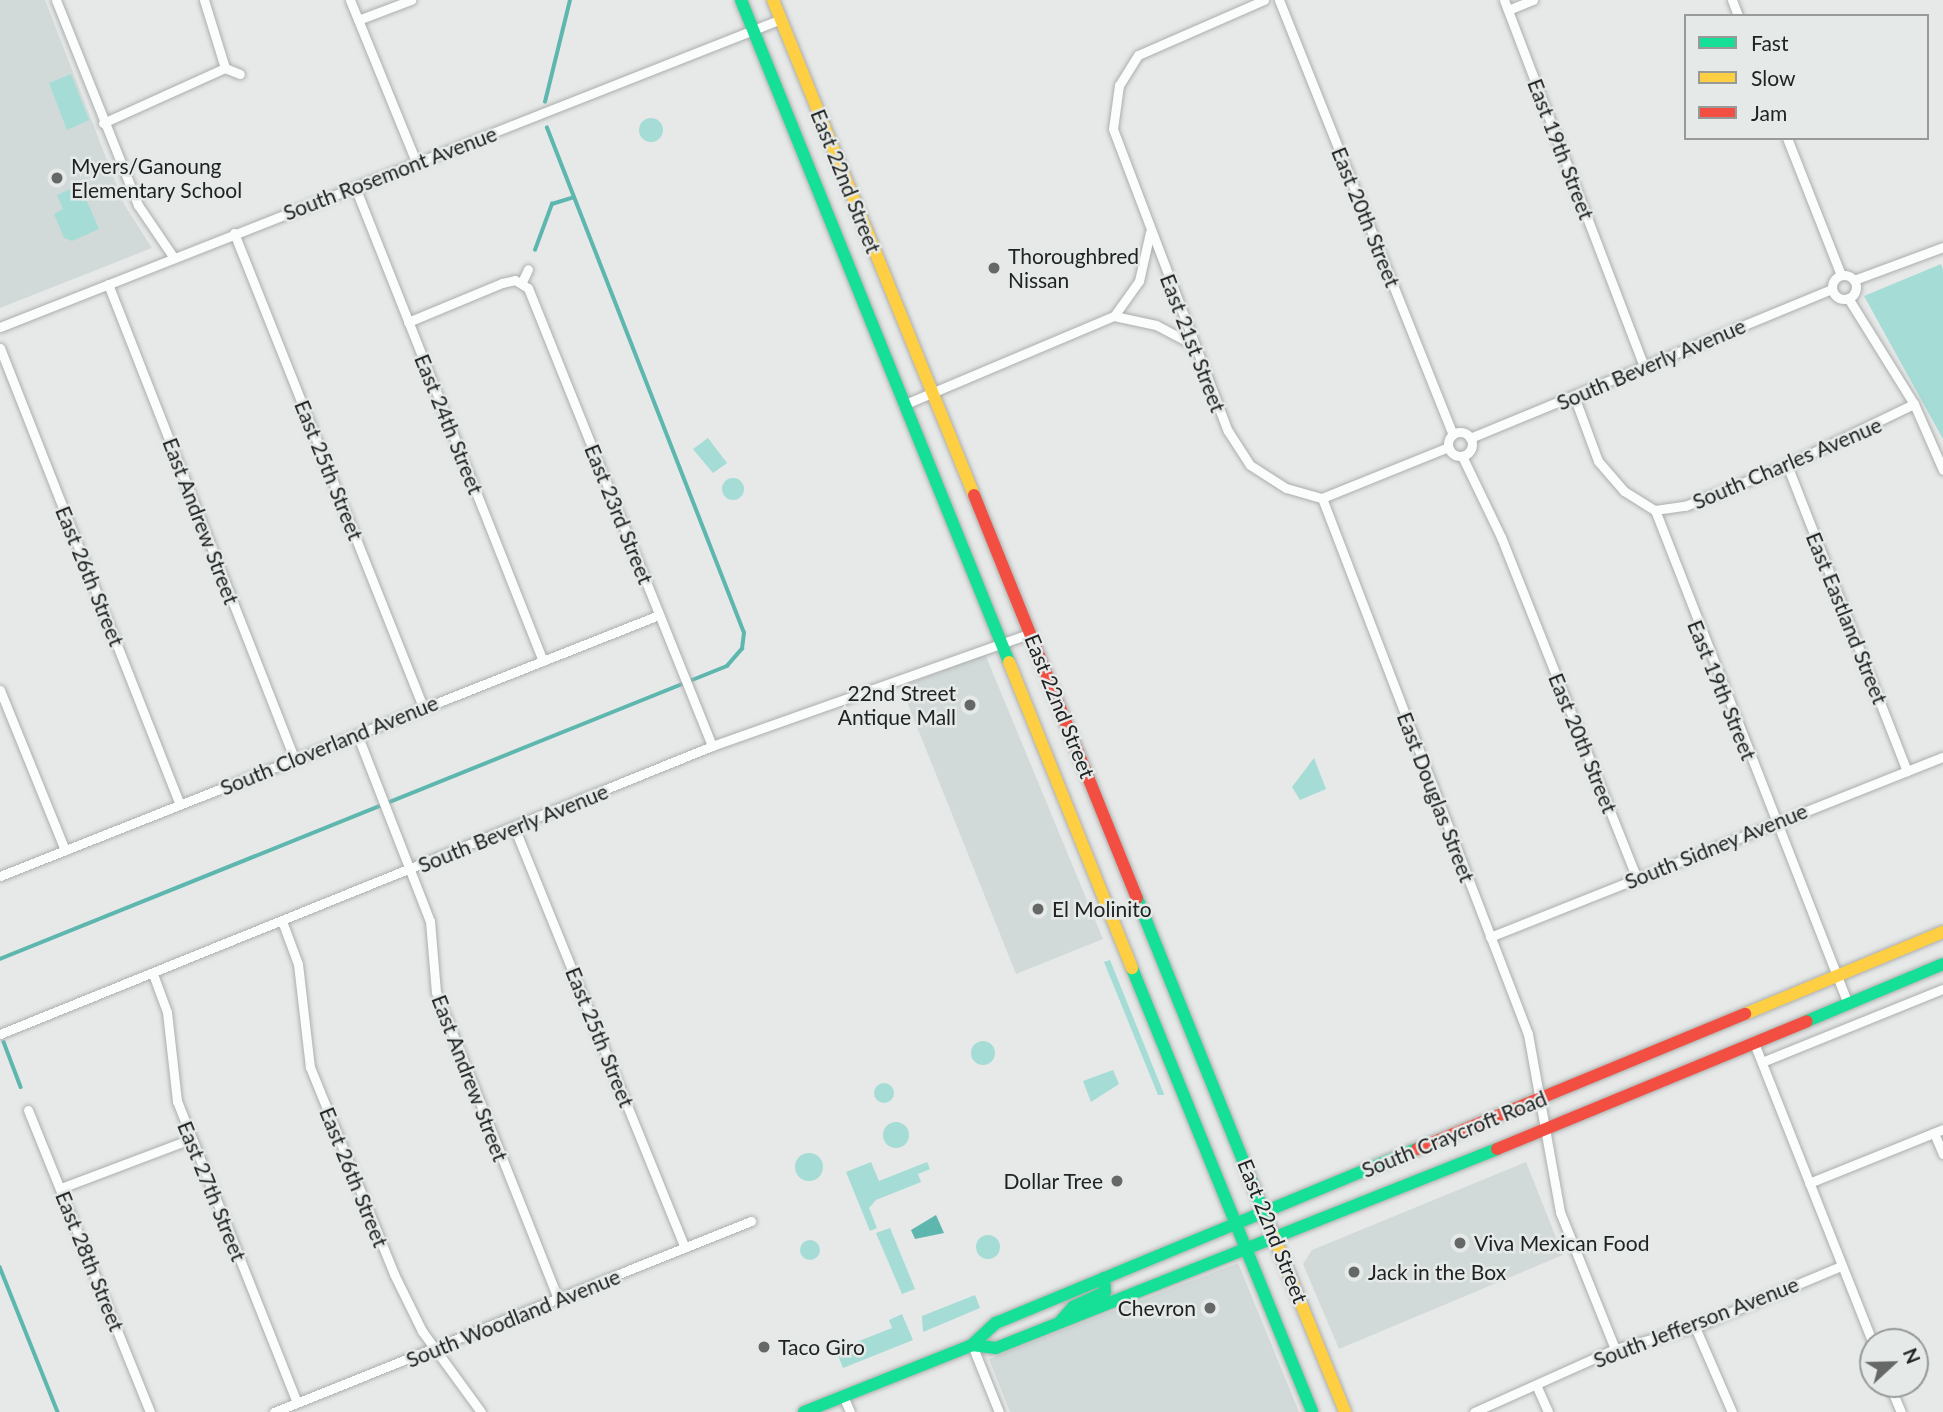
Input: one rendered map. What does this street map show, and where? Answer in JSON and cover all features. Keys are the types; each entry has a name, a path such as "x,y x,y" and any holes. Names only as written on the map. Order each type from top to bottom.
{"main road":[{"name":"East 22nd Street","path":"741,0 1311,1412"},
{"name":"East 22nd Street","path":"773,0 1345,1412"},
{"name":"South Craycroft Road","path":"804,1412 972,1345 988,1327 1104,1278 1943,932"},
{"name":"South Craycroft Road","path":"972,1345 996,1348 1245,1254 1544,1134 1754,1042 1943,964"},
{"path":"1058,1325 1073,1307 1105,1292 1104,1278"}],"street":[{"path":"56,0 138,205 174,258"},
{"path":"204,0 225,68"},
{"path":"350,0 416,162"},
{"path":"358,20 411,0"},
{"path":"1151,231 1113,129 1119,85 1138,55 1264,0"},
{"name":"East 20th Street","path":"1279,0 1452,435"},
{"name":"East 19th Street","path":"1504,0 1644,366"},
{"path":"1508,10 1533,0"},
{"name":"South Rosemont Avenue","path":"0,327 780,19"},
{"path":"103,123 225,68 240,74"},
{"path":"1788,140 1841,275 1854,280 1943,247"},
{"name":"East 24th Street","path":"355,187 543,662"},
{"name":"East 21st Street","path":"1114,316 1139,281 1151,231"},
{"name":"East 21st Street","path":"1151,231 1192,344 1228,431 1250,465 1286,488 1322,498"},
{"name":"East 25th Street","path":"234,233 423,708"},
{"path":"408,322 502,283 523,283 528,269"},
{"path":"1841,275 1832,289 1848,298 1914,404 1943,470"},
{"path":"1848,298 1854,280"},
{"name":"East 23rd Street","path":"523,283 712,746"},
{"name":"East Andrew Street","path":"108,285 294,758"},
{"name":"South Beverly Avenue","path":"1470,438 1832,289"},
{"path":"903,405 1114,316 1156,326 1192,344"},
{"name":"East 26th Street","path":"0,348 180,804"},
{"path":"1574,396 1598,461 1625,491 1655,510"},
{"name":"South Charles Avenue","path":"1655,510 1685,506 1787,464 1914,404"},
{"path":"1322,498 1448,447 1452,435 1470,438 1471,449 1462,456 1448,447"},
{"name":"East 20th Street","path":"1462,456 1501,537 1636,877"},
{"name":"East Eastland Street","path":"1787,464 1907,771"},
{"name":"East Douglas Street","path":"1322,498 1528,1034 1560,1212 1615,1349"},
{"name":"East 19th Street","path":"1655,510 1774,822 1848,1004"},
{"name":"South Cloverland Avenue","path":"0,876 659,615"},
{"name":"South Beverly Avenue","path":"1,1031 153,974 712,746 999,641 1031,633"},
{"path":"0,690 65,850"},
{"name":"East Andrew Street","path":"357,734 430,920 436,992 558,1299"},
{"name":"South Sidney Avenue","path":"1490,937 1943,757"},
{"name":"East 25th Street","path":"514,827 685,1248"},
{"name":"East 26th Street","path":"282,921 298,964 310,1067 394,1274 422,1331 440,1349 481,1412"},
{"name":"East 27th Street","path":"153,974 167,1012 177,1101 297,1402"},
{"path":"1762,1062 1943,989"},
{"path":"1754,1042 1866,1328"},
{"name":"East 28th Street","path":"28,1110 150,1412"},
{"path":"1809,1183 1939,1131 1943,1154"},
{"path":"61,1188 191,1139"},
{"name":"South Woodland Avenue","path":"274,1412 440,1349 751,1221"},
{"name":"South Jefferson Avenue","path":"1474,1412 1537,1387 1615,1349 1695,1327 1841,1266"},
{"path":"1695,1327 1732,1412"},
{"path":"972,1345 999,1412"},
{"path":"1537,1387 1548,1412"},
{"path":"843,1396 850,1412"}],"shaded area":[{"name":"Myers/Ganoung Elementary School","path":"0,0 45,0 124,204 152,248 0,308"},
{"path":"71,74 89,120 67,130 49,83"},
{"path":"651,118 660,121 663,130 660,139 651,142 642,139 639,130 642,121"},
{"path":"80,185 99,229 72,241 64,238 54,214 63,209 57,195"},
{"path":"1941,264 1943,270 1943,439 1864,296"},
{"path":"708,438 727,463 713,473 693,449"},
{"path":"733,478 741,481 744,489 741,497 733,500 725,497 722,489 725,481"},
{"path":"985,654 1103,939 1016,974 901,687"},
{"path":"1314,758 1326,789 1300,800 1292,787"},
{"path":"1110,960 1164,1095 1158,1095 1104,962"},
{"path":"983,1041 992,1044 995,1053 992,1062 983,1065 974,1062 971,1053 974,1044"},
{"path":"1113,1070 1119,1084 1091,1102 1083,1081"},
{"path":"884,1083 891,1086 894,1093 891,1100 884,1103 877,1100 874,1093 877,1086"},
{"path":"896,1122 905,1126 909,1135 905,1144 896,1148 887,1144 883,1135 887,1126"},
{"path":"809,1153 819,1157 823,1167 819,1177 809,1181 799,1177 795,1167 799,1157"},
{"path":"871,1162 879,1181 927,1162 930,1169 918,1174 921,1182 876,1200 869,1208 877,1228 870,1231 846,1172"},
{"path":"1526,1162 1563,1255 1339,1349 1303,1264 1312,1250"},
{"path":"936,1215 944,1233 915,1239 911,1230"},
{"path":"890,1228 915,1289 902,1294 876,1233"},
{"path":"988,1235 997,1238 1000,1247 997,1256 988,1259 979,1256 976,1247 979,1238"},
{"path":"810,1240 817,1243 820,1250 817,1257 810,1260 803,1257 800,1250 803,1243"},
{"path":"1238,1263 1299,1412 1010,1412 989,1359"},
{"path":"975,1295 980,1308 923,1332 922,1316"},
{"path":"902,1314 913,1340 843,1368 836,1350 892,1328 889,1320"}],"waterway":[{"path":"545,102 570,0"},
{"path":"0,959 727,666 742,649 744,633 547,128"},
{"path":"535,250 552,204 572,198"},
{"path":"4,1042 21,1087"},
{"path":"0,1267 58,1412"}],"traffic: fast":[{"path":"741,0 1009,662"},
{"path":"1137,898 1270,1227"},
{"path":"1807,1021 1943,964"},
{"path":"1132,968 1312,1412"},
{"path":"804,1412 972,1345 996,1323 1417,1149"},
{"path":"972,1345 996,1348 1497,1149"},
{"path":"1060,1322 1073,1307 1105,1292 1104,1278"}],"traffic: slow":[{"path":"773,0 974,495"},
{"path":"1009,662 1132,968"},
{"path":"1745,1014 1943,932"},
{"path":"1270,1227 1345,1412"}],"traffic: jam":[{"path":"974,495 1137,898"},
{"path":"1417,1149 1745,1014"},
{"path":"1497,1149 1807,1021"}],"place":[{"name":"Myers/Ganoung Elementary School","path":"57,178"},
{"name":"Thoroughbred Nissan","path":"994,268"},
{"name":"22nd Street Antique Mall","path":"970,705"},
{"name":"El Molinito","path":"1038,909"},
{"name":"Dollar Tree","path":"1117,1181"},
{"name":"Viva Mexican Food","path":"1460,1243"},
{"name":"Jack in the Box","path":"1354,1272"},
{"name":"Chevron","path":"1210,1308"},
{"name":"Taco Giro","path":"764,1347"}]}
